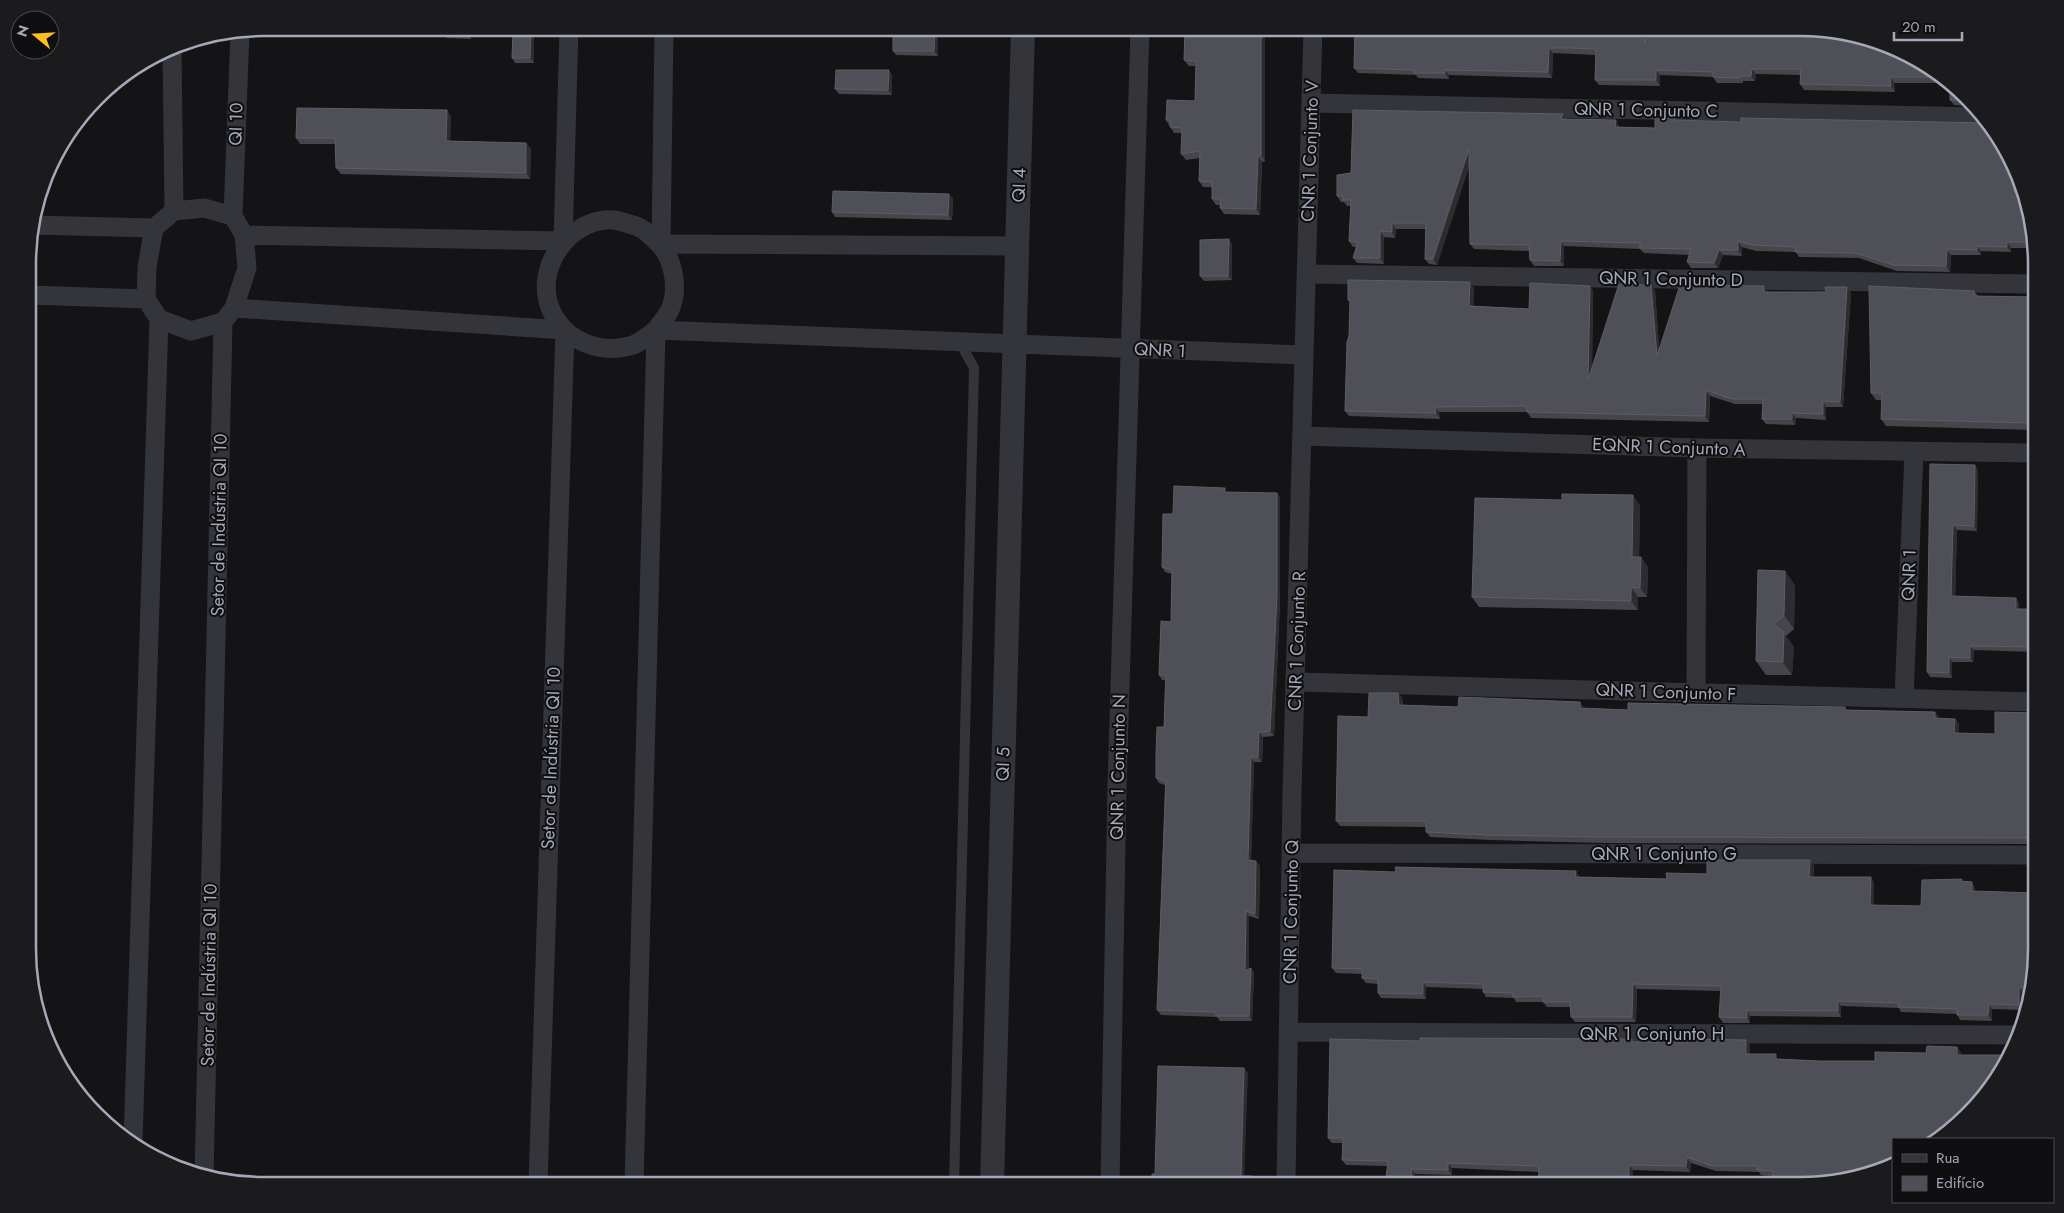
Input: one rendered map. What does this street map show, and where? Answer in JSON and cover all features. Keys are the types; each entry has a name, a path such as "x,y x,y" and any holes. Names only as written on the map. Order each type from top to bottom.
{"street":[{"path":"564,241 569,36"},
{"path":"661,244 664,36"},
{"name":"QI 4","path":"1015,343 1023,36"},
{"name":"QNR 1 Conjunto N","path":"1110,1177 1117,785 1140,36"},
{"name":"CNR 1 Conjunto V","path":"1307,274 1313,36"},
{"name":"QI 10","path":"233,216 240,38"},
{"path":"172,56 174,211"},
{"name":"QNR 1 Conjunto C","path":"1312,103 1974,117"},
{"path":"133,1135 159,319 146,299 147,267 154,228 174,211 204,208 233,216 244,235 247,268 229,315"},
{"path":"613,220 639,227 661,244 672,265 675,288 669,311 656,330 636,344 612,350 588,346 564,330 551,310 546,286 550,262 564,241 586,225 613,220"},
{"path":"40,224 154,228"},
{"path":"244,235 564,241"},
{"path":"661,244 1017,246"},
{"path":"1302,436 1307,274"},
{"name":"QNR 1 Conjunto D","path":"1307,274 2028,284"},
{"path":"36,295 146,299"},
{"path":"159,319 191,331 229,315 564,330"},
{"name":"Setor de Indústria QI 10","path":"204,1169 229,315"},
{"name":"Setor de Indústria QI 10","path":"538,1177 564,330"},
{"path":"634,1177 656,330"},
{"name":"QNR 1","path":"656,330 1304,354"},
{"name":"QI 5","path":"992,1177 1015,343"},
{"name":"EQNR 1 Conjunto A","path":"1302,436 1697,448 2028,453"},
{"name":"CNR 1 Conjunto R","path":"1292,792 1297,682 1302,436"},
{"path":"1696,693 1697,448"},
{"name":"QNR 1","path":"1904,698 1914,452"},
{"name":"QNR 1 Conjunto F","path":"1297,682 2028,702"},
{"name":"CNR 1 Conjunto Q","path":"1286,1177 1293,853 1292,792"},
{"name":"QNR 1 Conjunto G","path":"1293,853 2028,855"},
{"name":"QNR 1 Conjunto H","path":"1289,1032 2010,1035"}],"lane":[{"path":"954,1177 974,368 959,340"}],"building":[{"path":"513,36 531,36 530,58 512,58"},
{"path":"893,36 935,36 934,51 893,51"},
{"path":"1185,36 1261,36 1261,155 1258,156 1256,209 1220,208 1221,199 1212,199 1212,182 1199,181 1200,151 1181,154 1182,128 1170,127 1170,120 1166,120 1167,100 1195,101 1196,61 1184,60"},
{"path":"1355,36 1644,36 1645,43 1646,36 1800,36 1829,38 1873,48 1901,60 1929,77 1890,77 1891,86 1800,84 1801,69 1752,69 1751,76 1739,76 1739,78 1713,77 1713,72 1656,70 1656,80 1595,80 1596,49 1570,48 1549,48 1548,72 1445,70 1445,73 1414,73 1414,70 1354,68"},
{"path":"836,70 889,70 888,90 835,89"},
{"path":"1950,93 1958,100 1950,100"},
{"path":"297,108 447,110 446,141 526,143 526,173 336,168 335,138 296,138"},
{"path":"1353,110 1563,114 1561,119 1616,120 1615,127 1655,128 1655,116 1675,116 1674,120 1741,122 1741,118 1979,123 1997,150 2016,191 2026,242 2007,242 2007,247 1977,246 1977,250 1947,249 1946,266 1894,265 1855,253 1795,252 1796,247 1752,245 1738,241 1738,250 1719,250 1714,263 1687,262 1691,249 1640,248 1640,243 1561,241 1560,261 1530,260 1529,245 1470,244 1469,149 1433,259 1425,259 1426,223 1392,223 1392,232 1380,231 1380,258 1353,258 1358,242 1349,241 1351,200 1343,200 1343,196 1337,196 1337,175 1351,173"},
{"path":"833,191 949,194 948,215 832,212"},
{"path":"1229,239 1228,276 1200,276 1200,240"},
{"path":"1348,280 1470,282 1469,306 1529,309 1530,283 1590,286 1588,380 1619,284 1651,285 1657,356 1680,285 1764,286 1764,292 1826,292 1825,287 1847,287 1840,402 1823,401 1823,414 1792,413 1792,419 1762,419 1763,399 1732,399 1706,390 1705,416 1527,412 1526,406 1435,407 1436,413 1345,411 1350,300 1348,300"},
{"path":"1869,286 1974,291 1974,296 2028,297 2028,423 1881,419 1882,393 1871,393"},
{"path":"1930,464 1975,465 1974,526 1953,525 1951,596 2016,598 2016,609 2028,609 2028,647 1970,646 1970,658 1949,657 1949,673 1927,672"},
{"path":"1174,486 1225,488 1225,492 1277,493 1277,597 1270,731 1259,732 1258,757 1251,757 1248,860 1256,861 1255,914 1246,911 1245,971 1251,968 1249,1016 1216,1016 1216,1012 1157,1010 1166,781 1156,778 1156,754 1157,727 1164,727 1166,675 1159,675 1161,621 1171,622 1172,570 1162,567 1163,514 1173,514"},
{"path":"1562,494 1633,495 1632,557 1641,557 1640,588 1631,587 1631,601 1472,597 1475,498 1562,500"},
{"path":"1758,570 1785,571 1784,615 1774,624 1784,633 1783,662 1756,661"},
{"path":"1369,693 1398,693 1399,705 1458,707 1459,697 1580,702 1580,708 1628,710 1628,703 1845,707 1845,710 1935,712 1935,718 1955,719 1954,733 1995,734 1995,712 2028,713 2028,838 1486,835 1426,832 1426,821 1336,821 1338,716 1368,717"},
{"path":"1707,860 1810,860 1809,877 1871,877 1870,905 1921,906 1922,880 1962,879 1961,881 1972,882 1972,891 2028,893 2026,978 2024,987 2019,987 2019,1005 1989,1004 1988,1015 1957,1015 1957,1009 1898,1007 1899,1003 1838,1001 1838,1011 1747,1010 1747,1018 1719,1017 1721,986 1633,984 1632,1017 1571,1017 1570,1002 1543,1002 1543,996 1513,997 1513,993 1483,992 1483,984 1423,982 1423,994 1378,993 1378,979 1362,978 1362,969 1332,968 1334,870 1396,872 1395,867 1576,871 1575,877 1667,879 1666,873 1707,874"},
{"path":"1420,1038 1632,1039 1632,1042 1689,1042 1689,1039 1746,1040 1746,1054 1776,1054 1776,1059 1820,1061 1875,1061 1875,1052 1926,1053 1927,1046 1957,1047 1957,1055 2001,1055 1981,1088 1939,1130 1926,1138 1892,1138 1892,1157 1873,1165 1829,1175 1773,1177 1773,1171 1757,1170 1757,1166 1713,1166 1687,1157 1686,1166 1629,1165 1629,1175 1623,1175 1623,1177 1538,1177 1539,1166 1448,1163 1448,1170 1411,1169 1412,1177 1386,1177 1388,1161 1342,1160 1343,1138 1328,1138 1330,1039 1420,1041"},
{"path":"1158,1066 1244,1068 1241,1176 1252,1177 1152,1177 1152,1174 1155,1174"}]}
